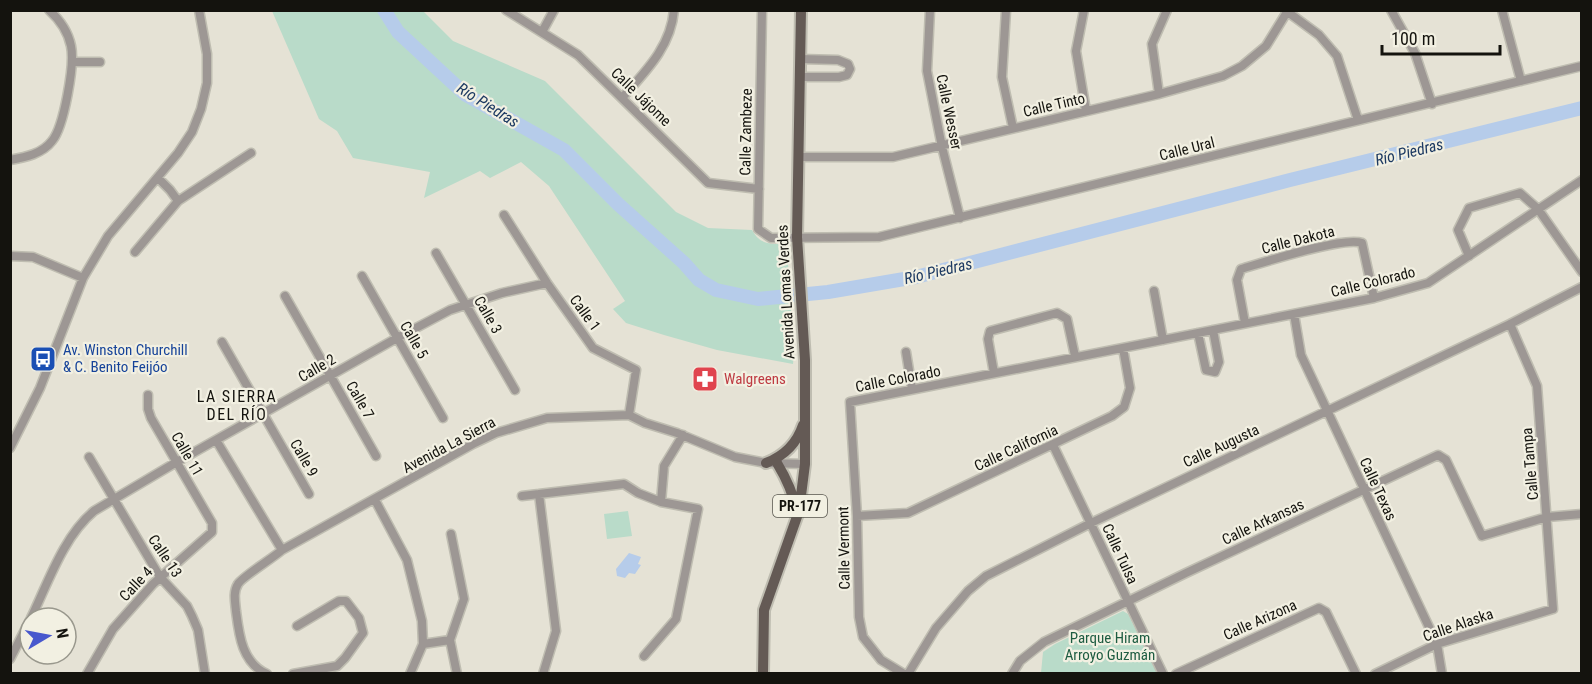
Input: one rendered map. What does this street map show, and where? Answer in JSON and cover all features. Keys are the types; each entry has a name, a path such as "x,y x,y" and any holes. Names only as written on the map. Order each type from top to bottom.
{"main road":[{"name":"Avenida Lomas Verdes","path":"763,674 764,610 797,517 805,464 805,360 797,261 801,10"},
{"path":"797,517 793,494 786,477 771,463 792,445 805,422"}],"street":[{"path":"10,160 38,153 52,141 63,121 72,49 65,28 49,10"},
{"path":"10,447 40,388 83,278 108,236 158,178 192,132 206,92 207,54 200,10"},
{"name":"Calle Jájome","path":"506,10 578,55 708,183 759,189"},
{"path":"542,32 554,10"},
{"path":"622,98 656,60 666,39 674,10"},
{"name":"Calle Zambeze","path":"762,10 758,229 771,238 781,237"},
{"name":"Calle Wesser","path":"930,10 927,71 942,147 960,218"},
{"path":"1006,10 1002,76 1014,128"},
{"path":"1084,10 1076,51 1086,111"},
{"path":"1159,94 1152,44 1167,10"},
{"path":"1391,10 1415,53 1431,104"},
{"path":"1502,10 1521,81"},
{"path":"1286,11 1319,35 1337,56 1358,120"},
{"name":"Calle Tinto","path":"798,157 893,157 1159,94 1222,76 1242,66 1266,46 1286,11"},
{"path":"799,77 839,77 847,75 849,69 848,64 838,60 800,59"},
{"path":"72,62 100,62"},
{"name":"Calle Ural","path":"781,237 879,237 1581,66"},
{"path":"135,252 178,201 251,153"},
{"path":"158,178 178,201"},
{"name":"Calle Colorado","path":"850,402 1374,298 1428,283 1581,180"},
{"path":"1469,256 1458,230 1468,208 1520,193 1538,209 1581,272"},
{"name":"Calle 1","path":"504,215 547,284 594,348 636,370 629,415"},
{"name":"Calle Dakota","path":"1245,323 1237,280 1241,269 1327,246 1355,241 1362,243 1374,298"},
{"name":"Calle 3","path":"436,253 515,390"},
{"path":"10,256 33,257 83,278"},
{"name":"Calle 5","path":"362,276 443,418"},
{"name":"Calle 2","path":"36,606 64,550 82,522 94,511 397,338 466,304 502,293 547,284"},
{"name":"Calle Augusta","path":"906,674 936,628 968,591 986,576 1091,523 1510,324 1581,287"},
{"path":"1154,291 1163,340"},
{"name":"Calle 7","path":"285,296 376,456"},
{"path":"994,373 987,339 990,331 1057,313 1067,319 1075,356"},
{"name":"Calle Texas","path":"1294,314 1301,355 1437,644 1443,674"},
{"name":"Calle Tampa","path":"1510,324 1537,386 1553,609"},
{"path":"1198,333 1206,369 1215,372 1219,362 1213,330"},
{"name":"Calle 9","path":"222,342 309,494"},
{"name":"Calle California","path":"857,516 908,513 1112,416 1124,407 1130,388 1123,348"},
{"path":"906,352 912,389"},
{"name":"Calle 11","path":"148,395 148,409 151,418 212,523"},
{"name":"Calle Vermont","path":"850,402 857,516 859,618 863,637 882,660 906,674"},
{"name":"Avenida La Sierra","path":"267,674 255,665 243,648 238,633 234,597 241,579 262,567 282,550 496,433 547,418 629,415 735,457 771,463 805,464"},
{"path":"661,502 664,466 683,435"},
{"path":"216,440 282,550"},
{"name":"Calle Tulsa","path":"1053,445 1163,674"},
{"name":"Calle Arkansas","path":"1012,674 1020,661 1044,642 1438,455 1446,460 1482,536 1547,517"},
{"name":"Calle 13","path":"89,457 160,577 187,606 198,630 205,674"},
{"path":"522,496 624,484 638,493 661,502 698,509 676,619 644,656"},
{"path":"539,494 556,631 543,674"},
{"path":"375,501 407,560 422,621 423,644 410,674"},
{"path":"1547,517 1581,514"},
{"name":"Calle 4","path":"87,674 113,629 160,577 208,537 212,532 212,523"},
{"path":"451,534 464,599 450,640 457,674"},
{"path":"293,674 337,666 363,633 359,618 345,601 339,601 297,626"},
{"name":"Calle Arizona","path":"1176,674 1319,608 1326,612 1356,674"},
{"name":"Calle Alaska","path":"1375,674 1437,644 1553,609"},
{"path":"423,644 450,640"},
{"name":"Calle 2","path":"10,659 18,643"}],"green space":[{"path":"272,11 423,11 453,41 545,81 676,212 708,228 752,230 758,238 765,242 784,244 787,249 793,364 717,350 626,323 613,309 625,301 549,186 521,162 490,178 480,171 424,198 430,172 353,158 337,131 319,119"},
{"path":"628,511 632,536 607,539 604,514"},
{"name":"Parque Hiram Arroyo Guzmán","path":"1123,611 1128,614 1157,673 1041,673 1043,652"}],"water":[{"path":"629,553 641,557 638,564 641,565 635,574 629,573 625,578 617,576 616,569"}],"waterway":[{"name":"Río Piedras","path":"384,10 398,32 466,95 564,150 618,204 684,263 699,280 716,290 758,299 828,292 916,277 1290,180 1582,108"}],"place":[{"name":"Av. Winston Churchill & C. Benito Feijóo","path":"43,359"},
{"name":"Walgreens","path":"705,379"}],"district":[{"name":"LA SIERRA DEL RÍO","path":"237,405"}]}
